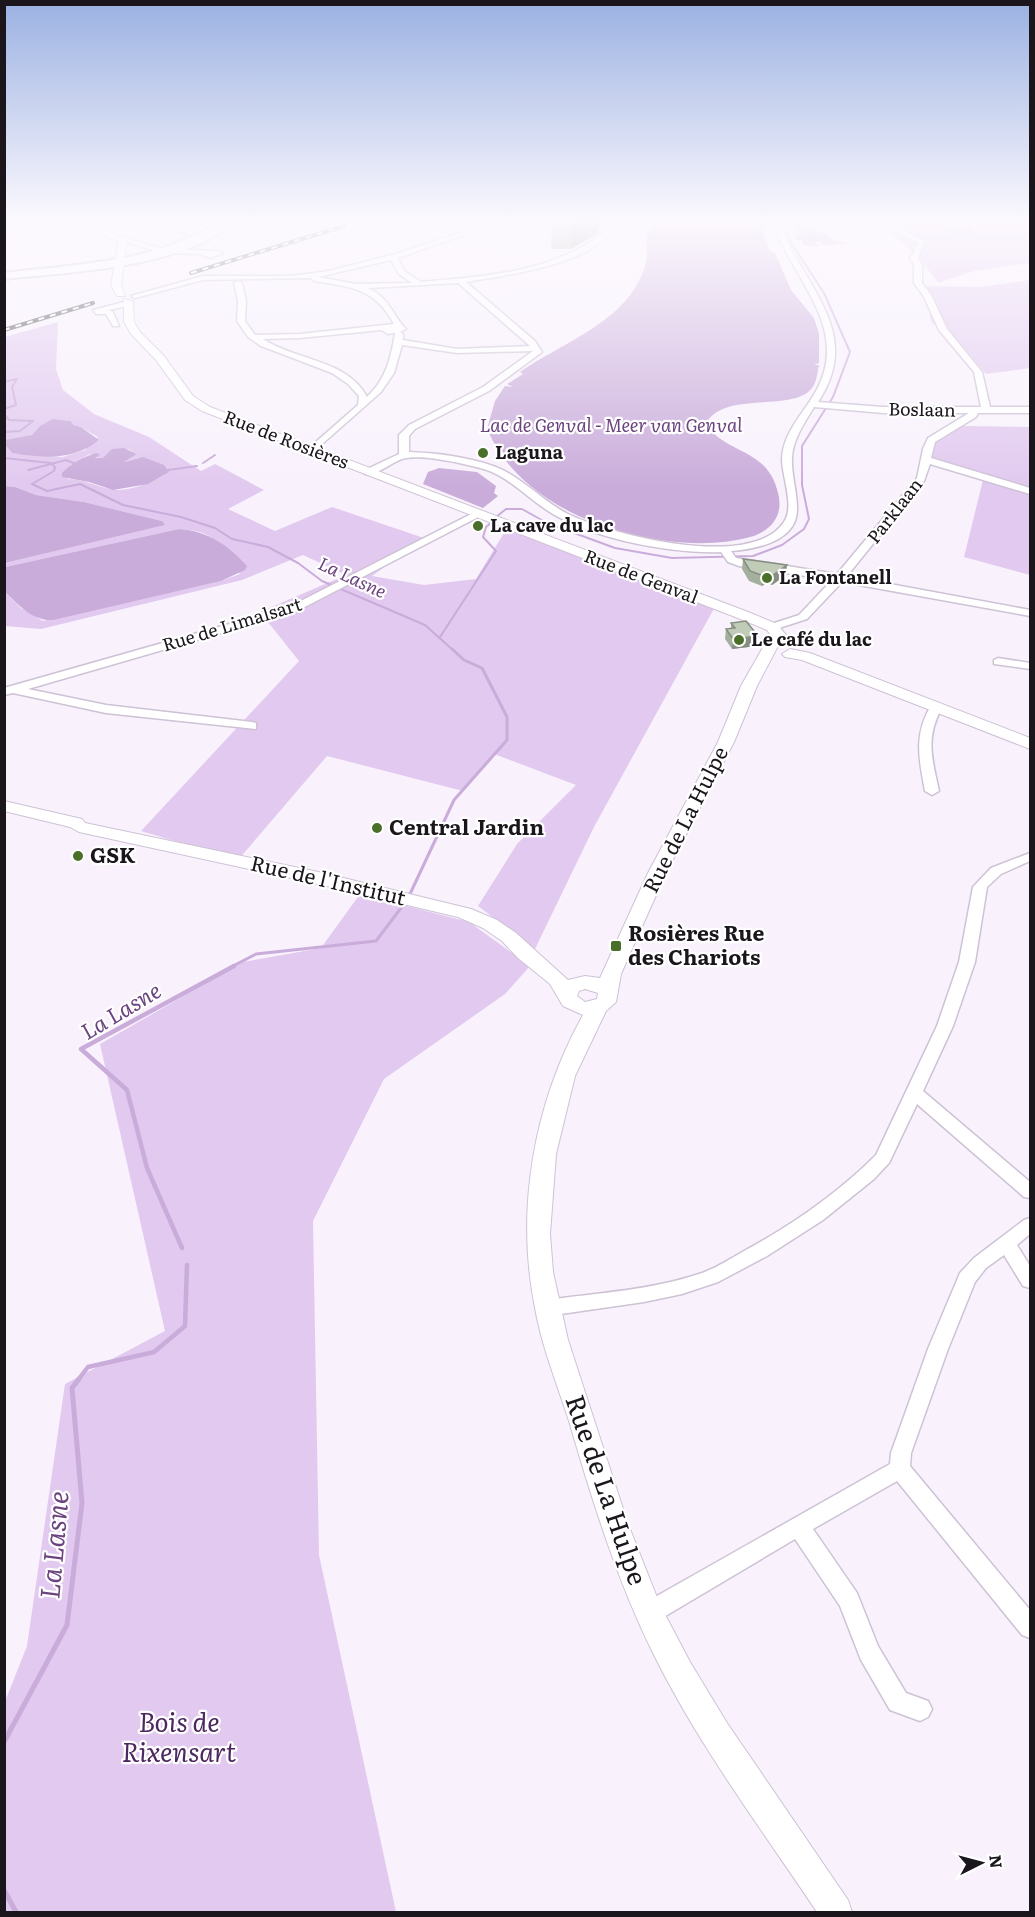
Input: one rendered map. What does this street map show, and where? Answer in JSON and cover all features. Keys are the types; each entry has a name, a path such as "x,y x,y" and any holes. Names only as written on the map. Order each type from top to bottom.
{"street":[{"path":"99,309 99,312 109,312 116,324"},
{"name":"Rue de Rosières","path":"128,309 129,322 136,334 160,358 195,403 494,520"},
{"path":"240,309 242,324 255,337 273,348 318,362 342,375 359,390 364,404"},
{"path":"312,450 338,430 364,404 379,388 387,375 394,330 384,309"},
{"path":"492,309 537,350"},
{"path":"728,555 775,536 791,521 786,470 788,452 800,423 819,405 830,368 829,332 821,309"},
{"path":"935,309 943,330 978,372 986,411"},
{"path":"255,337 283,338 357,328 374,328 394,330 457,351 537,350"},
{"path":"404,455 404,435 412,427 486,389 537,350"},
{"name":"Boslaan","path":"819,405 974,411 1030,410"},
{"name":"Parklaan","path":"784,647 803,616 840,578 921,479 927,469 927,445 931,440 973,415 974,411"},
{"path":"368,472 404,455 479,465 510,479 550,509 595,529 663,545 728,555 1030,613"},
{"path":"928,460 1030,491"},
{"name":"Rue de Limalsart","path":"7,690 280,613 333,591 480,514"},
{"name":"Rue de Genval","path":"494,520 754,621 784,647"},
{"path":"784,647 1030,744"},
{"name":"Rue de La Hulpe","path":"784,647 760,666 726,742 657,873 586,993 557,1098 543,1165 540,1233 547,1308 606,1503 649,1613 678,1671 746,1779 836,1912"},
{"path":"998,662 1030,666"},
{"path":"7,690 106,709 252,726"},
{"path":"932,790 923,742 929,719 936,707"},
{"name":"Rue de l'Institut","path":"4,806 76,823 79,827 323,879 464,913 499,931 586,993"},
{"path":"547,1308 684,1286 704,1280 759,1252 845,1194 870,1173 883,1159 945,1026 967,962 980,887 986,878 1001,867 1030,857"},
{"path":"914,1092 1030,1192"},
{"path":"1030,1225 980,1263 967,1278 938,1349 901,1453 900,1469 1030,1627"},
{"path":"1007,1244 1030,1281"},
{"path":"649,1613 900,1469"},
{"path":"799,1526 849,1600 869,1652 898,1702 920,1709"}],"green space":[{"path":"929,309 1030,309 1030,368 986,374 965,349 931,322"},
{"path":"58,322 56,369 63,390 94,414 149,437 201,471 215,464 264,490 228,509 275,531 332,507 424,538 372,576 424,585 476,579 507,528 717,603 594,827 535,949 478,906 517,844 576,785 494,754 463,791 327,756 238,860 141,831 299,661 260,612 346,575 303,555 242,580 41,629 5,626 5,592 21,608 43,621 221,581 240,574 217,541 202,533 179,529 5,567 5,563 164,525 162,521 84,502 36,495 15,487 5,486 5,445 12,453 63,457 85,450 98,437 81,427 72,425 71,421 52,420 30,436 5,440 5,337","holes":["128,449 137,454 123,462 139,458 156,463 165,469 164,475 138,487 117,490 68,479 65,471 90,454 100,459"]},
{"path":"963,426 1030,427 1030,575 964,557 983,480 920,461 939,435"},
{"name":"Bois de Rixensart","path":"360,894 469,922 530,966 505,994 384,1079 313,1221 319,1555 396,1912 5,1912 4,1704 27,1646 65,1384 165,1331 100,1044 243,962 321,948"}],"water":[{"name":"Lac de Genval - Meer van Genval","path":"617,309 807,309 814,318 819,334 819,363 814,365 819,365 812,388 803,395 790,399 728,407 715,413 706,423 723,441 765,467 772,478 778,493 779,509 770,527 750,537 726,542 673,542 646,538 593,522 569,511 529,485 505,460 487,429 495,401 505,386 513,387 507,384 523,374 520,372"},
{"path":"53,419 71,421 73,425 81,427 99,440 79,452 46,457 12,453 5,445 5,440 32,435 40,426"},
{"path":"124,448 137,454 124,462 143,457 164,465 169,472 148,484 113,490 89,482 62,477 65,470 82,458 97,453 100,455 95,458 103,458 112,449"},
{"path":"439,468 477,472 496,486 494,493 498,496 483,508 423,484 428,472"},
{"path":"4,486 15,487 36,495 84,502 162,521 165,525 5,563"},
{"path":"179,529 189,530 217,540 247,566 245,570 221,581 53,620 33,615 5,592 5,567"}],"building":[{"path":"743,559 787,565 773,575 768,573 764,576 750,571"},
{"path":"746,621 758,636 733,639 726,629 735,628 731,623"}],"waterway":[{"path":"496,517 506,509 522,509 547,523 615,548 672,558 753,556 782,545 804,529 809,519 802,485 802,446 833,397 850,352 831,309"},
{"path":"4,382 17,379 12,387 16,405 4,409"},
{"path":"4,414 9,420 33,421 20,431 4,432"},
{"path":"203,463 215,455"},
{"name":"La Lasne","path":"4,458 52,464"},
{"path":"52,464 66,460 76,464"},
{"path":"28,470 52,464"},
{"name":"La Lasne","path":"52,464 55,467 54,471 32,484 47,491 80,484 123,505 181,517 215,528 232,539 268,547 298,563 322,581 425,625 454,651"},
{"path":"168,470 197,466"},
{"path":"440,637 496,551 483,537 486,527 492,522"},
{"name":"La Lasne","path":"410,894 454,800 507,740 507,717 482,668 464,660 452,649"},
{"name":"La Lasne","path":"231,967 256,954 376,941 404,904"},
{"name":"La Lasne","path":"182,1248 147,1168 127,1090 81,1049 234,966"},
{"name":"La Lasne","path":"78,1380 88,1367 154,1352 185,1326 187,1265"},
{"name":"La Lasne","path":"4,1742 67,1625 82,1503 72,1388 79,1379"},
{"name":"La Lasne","path":"4,1890 16,1912"}],"railway":[{"path":"4,330 72,309"}],"place":[{"name":"Laguna","path":"483,453"},
{"name":"La cave du lac","path":"478,526"},
{"name":"La Fontanell","path":"767,578"},
{"name":"Le café du lac","path":"739,640"},
{"name":"Central Jardin","path":"377,828"},
{"name":"GSK","path":"78,856"},
{"name":"Rosières Rue des Chariots","path":"616,946"}]}
